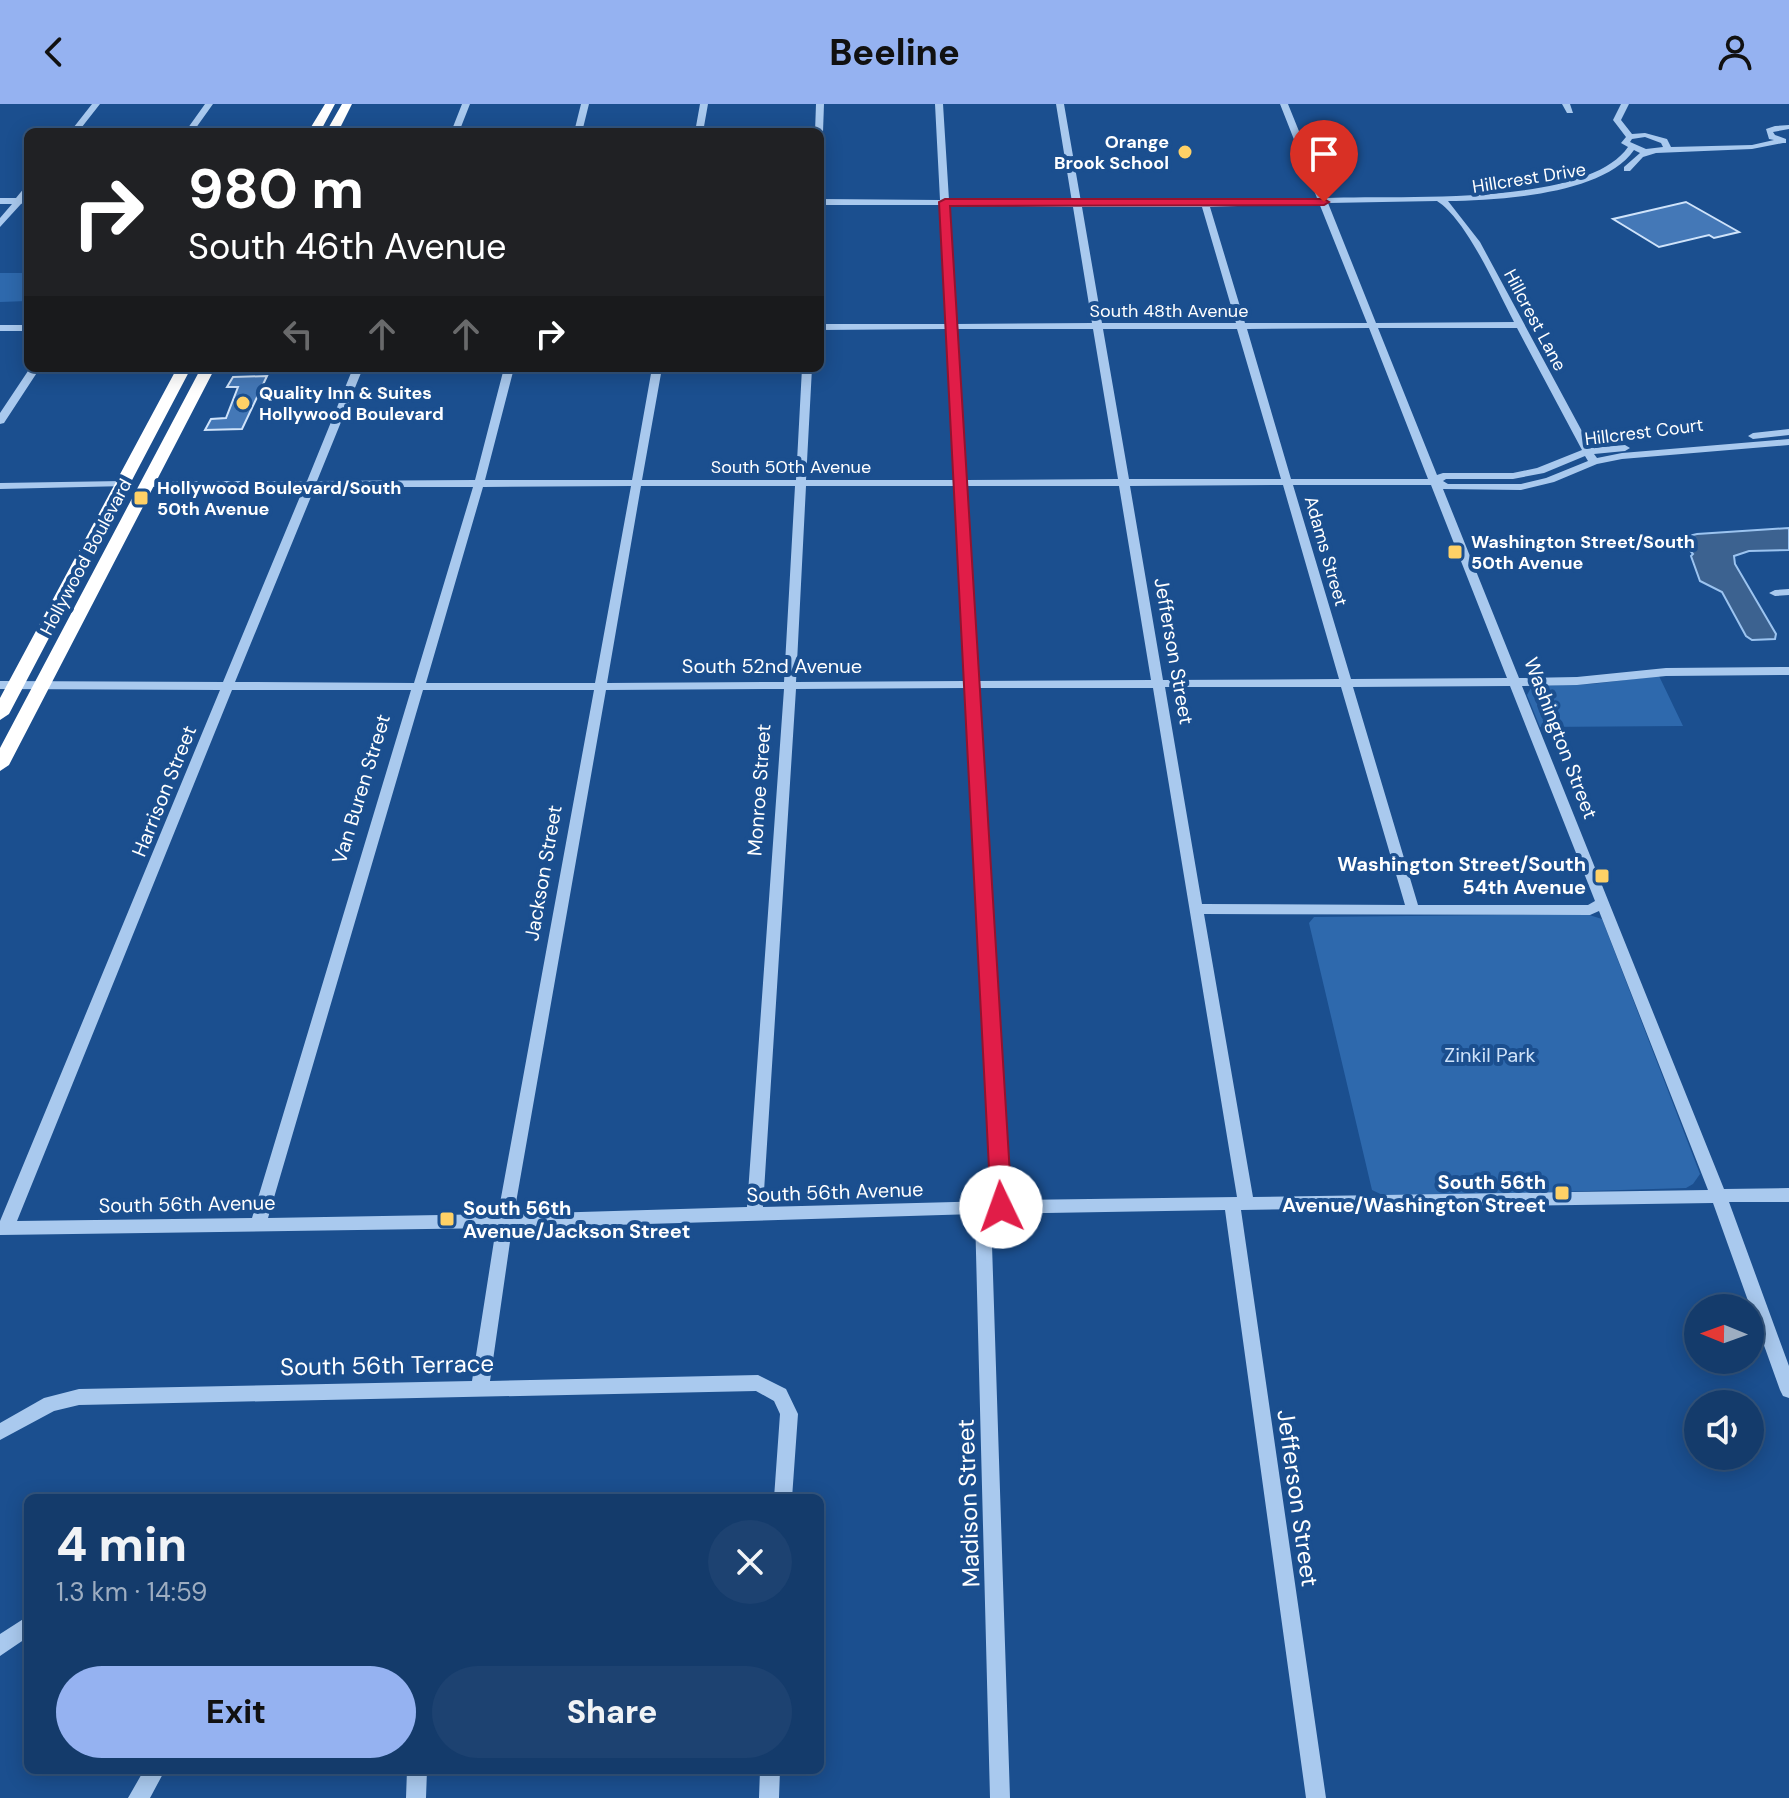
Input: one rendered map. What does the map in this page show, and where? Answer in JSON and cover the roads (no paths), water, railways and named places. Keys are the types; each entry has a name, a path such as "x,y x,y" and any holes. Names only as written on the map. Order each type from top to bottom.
{"highway":[{"path":"316,128 330,104"},
{"path":"327,128 337,104"},
{"path":"332,128 347,104"},
{"name":"Hollywood Boulevard","path":"0,765 21,685 182,372"},
{"name":"Hollywood Boulevard","path":"0,714 122,531 203,372"},
{"path":"147,484 137,481 137,476 156,441 149,434"},
{"path":"122,484 129,490 115,523 122,531"}],"street":[{"path":"77,128 96,104"},
{"path":"192,128 209,104"},
{"path":"457,128 466,104"},
{"path":"579,128 585,104"},
{"path":"700,128 704,104"},
{"path":"819,128 820,104"},
{"name":"Madison Street","path":"939,104 972,684 992,1207 1000,1798"},
{"name":"Jefferson Street","path":"1060,104 1197,909 1239,1204 1316,1798"},
{"name":"Washington Street","path":"1284,104 1719,1195 1789,1390"},
{"path":"1623,107 1628,126 1666,145 1722,144 1781,138"},
{"path":"1623,107 1617,120 1630,137"},
{"path":"1781,138 1775,128 1789,127"},
{"path":"1632,148 1625,143 1630,137 1645,135"},
{"path":"1722,144 1752,147 1781,138"},
{"name":"Hillcrest Drive","path":"1444,202 1506,200 1600,182 1628,168 1640,155 1652,153 1666,145"},
{"name":"Hillcrest Drive","path":"1444,202 1590,178 1617,165 1632,148 1652,153"},
{"path":"0,201 20,204"},
{"path":"824,202 1324,202 1335,205 1444,202"},
{"name":"Hillcrest Lane","path":"1444,202 1476,242 1594,462"},
{"name":"Adams Street","path":"1205,203 1413,910"},
{"path":"0,209 20,204"},
{"path":"0,224 20,204"},
{"name":"South 48th Avenue","path":"824,327 1519,325"},
{"path":"0,328 24,328"},
{"path":"0,421 32,372"},
{"name":"Harrison Street","path":"3,1228 356,372"},
{"name":"Van Buren Street","path":"258,1223 479,484 508,372"},
{"name":"Jackson Street","path":"480,1387 505,1221 656,372"},
{"name":"Monroe Street","path":"755,1214 790,686 807,372"},
{"name":"Hillcrest Court","path":"1789,432 1588,451 1540,471 1513,476 1443,476 1436,482 1446,487 1521,487 1550,480 1594,462 1622,456 1789,442"},
{"name":"South 50th Avenue","path":"147,484 1436,482"},
{"path":"0,486 122,484"},
{"path":"1775,593 1789,592"},
{"name":"South 52nd Avenue","path":"21,685 600,687 1515,682 1577,681 1666,672 1789,671"},
{"path":"1197,909 1590,910 1601,904"},
{"name":"South 56th Avenue","path":"3,1228 505,1221 992,1207 1789,1195"},
{"name":"South 56th Terrace","path":"0,1432 50,1404 79,1397 758,1383 780,1395 789,1414 783,1494"},
{"path":"0,1646 24,1628"},
{"path":"138,1798 153,1774"},
{"path":"416,1798 417,1774"},
{"path":"769,1798 770,1774"}],"place":[{"name":"Orange Brook School","path":"1185,152"},
{"name":"Quality Inn & Suites Hollywood Boulevard","path":"243,403"},
{"name":"Hollywood Boulevard/South 50th Avenue","path":"141,498"},
{"name":"Washington Street/South 50th Avenue","path":"1455,552"},
{"name":"Washington Street/South 54th Avenue","path":"1602,876"},
{"name":"South 56th Avenue/Washington Street","path":"1562,1193"},
{"name":"South 56th Avenue/Jackson Street","path":"447,1219"}],"park label":[{"name":"Zinkil Park","path":"1490,1055"}]}
